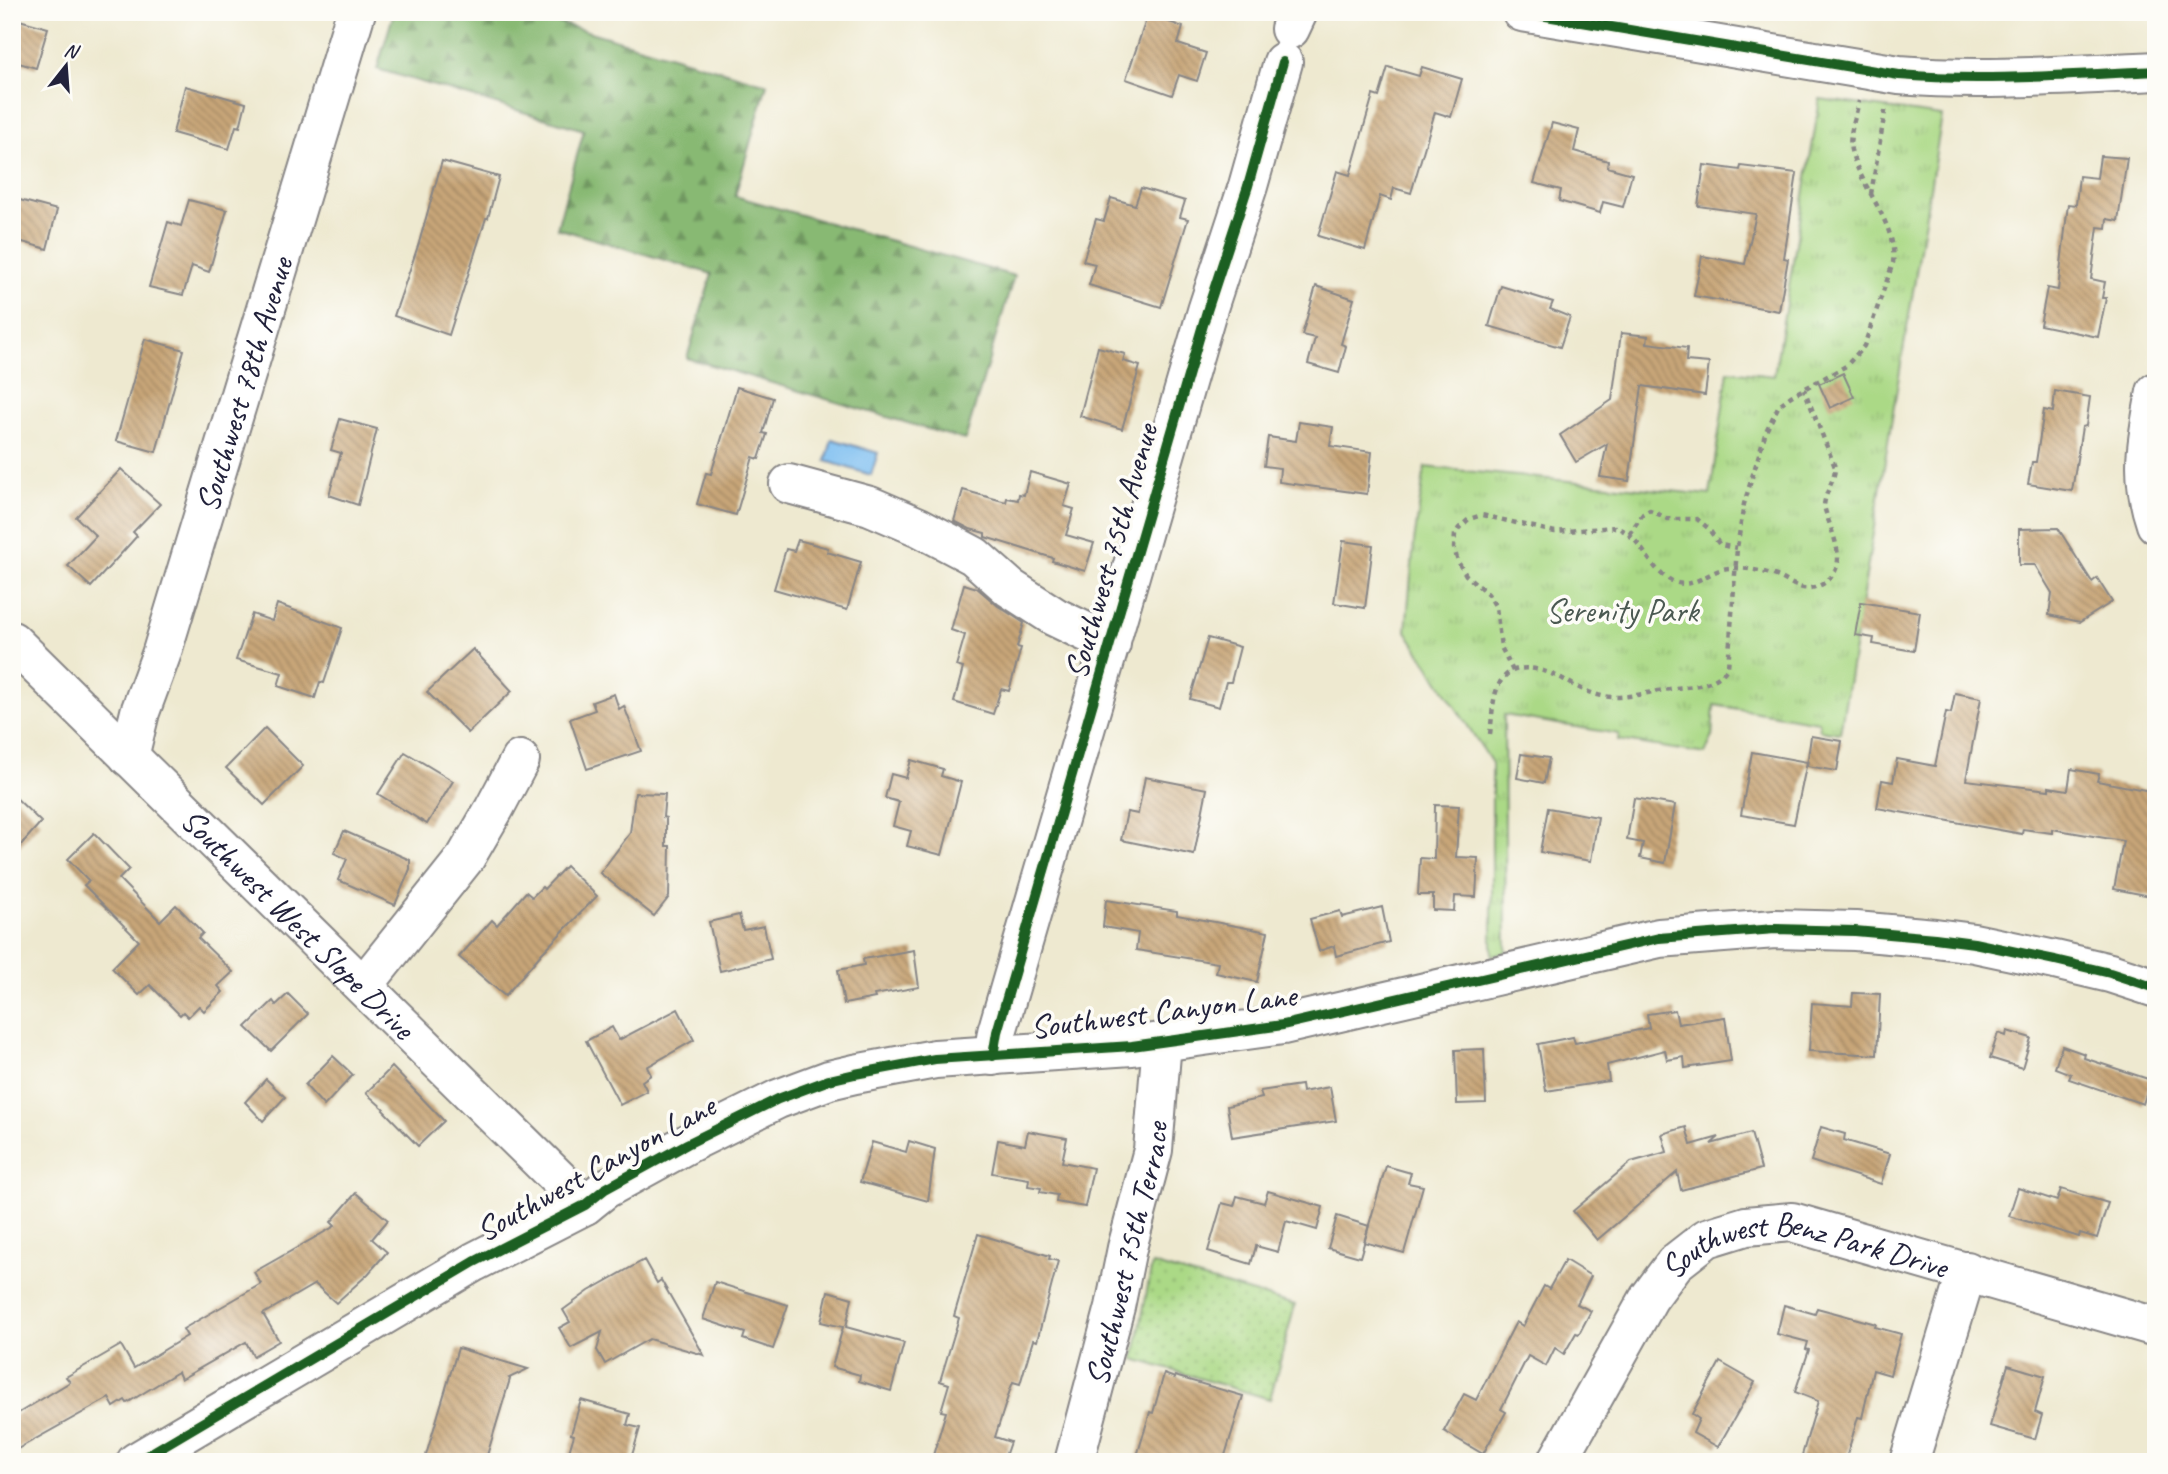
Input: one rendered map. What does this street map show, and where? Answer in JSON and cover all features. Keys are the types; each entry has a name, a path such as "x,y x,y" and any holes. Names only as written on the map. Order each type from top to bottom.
{"street":[{"name":"Southwest 78th Avenue","path":"129,757 140,712 169,629 356,12"},
{"path":"1522,12 1899,75 1979,79 2156,71"},
{"name":"Southwest 75th Avenue","path":"993,1056 1001,1018 1207,311 1248,186 1290,34"},
{"path":"2156,392 2144,465 2148,502 2156,524"},
{"path":"789,484 870,506 919,527 974,556 1010,588 1055,617 1111,644"},
{"name":"Southwest West Slope Drive","path":"12,640 585,1205"},
{"path":"364,985 466,857 520,760"},
{"name":"Southwest Canyon Lane","path":"136,1462 474,1262 585,1205 605,1189 687,1144 778,1099 855,1074 935,1059 1132,1046 1283,1025 1659,938 1775,929 1855,931 1974,943 2110,973 2156,988"},
{"name":"Southwest 75th Terrace","path":"1074,1462 1153,1150 1162,1042"},
{"name":"Southwest Benz Park Drive","path":"1557,1462 1650,1298 1675,1263 1707,1238 1746,1226 1791,1222 2156,1327"},
{"path":"1909,1462 1967,1271"}],"path":[{"path":"1871,195 1888,96"},
{"path":"1490,734 1496,691 1505,676 1524,667 1536,668 1587,692 1611,697 1696,686 1711,681 1728,667 1737,548 1744,504 1766,431 1780,405 1791,396 1846,366 1864,346 1894,263 1892,242 1851,147 1859,99"},
{"path":"1513,671 1501,647 1496,607 1488,594 1466,575 1454,548 1455,534 1459,528 1469,519 1482,515 1555,532 1615,527 1629,534 1661,573 1675,582 1693,583 1724,568 1736,568 1751,569 1806,588 1822,585 1834,574 1838,555 1824,506 1835,467 1804,389"},
{"path":"1629,534 1643,514 1650,510 1668,519 1698,519 1720,545 1737,548"}],"green space":[{"path":"394,12 522,12 767,84 735,196 1014,276 965,440 687,358 712,274 557,228 584,130 377,69"},
{"name":"Serenity Park","path":"1820,99 1942,116 1840,733 1819,730 1819,722 1714,705 1712,738 1705,754 1618,740 1619,734 1504,715 1506,953 1492,956 1492,763 1406,631 1414,542 1425,467 1710,495 1728,371 1774,376"},
{"path":"1152,1264 1295,1305 1270,1399 1134,1359"}],"water":[{"path":"832,439 878,453 871,475 826,461"}],"building":[{"path":"1148,14 1183,27 1178,44 1206,53 1197,81 1179,75 1172,95 1126,79"},
{"path":"12,18 48,28 36,68 12,61"},
{"path":"1388,67 1419,76 1422,67 1462,79 1451,117 1435,112 1411,193 1394,188 1391,200 1380,196 1365,250 1318,236 1337,171 1350,175 1373,95 1379,97"},
{"path":"185,86 246,103 240,127 236,126 229,149 173,133"},
{"path":"1552,123 1579,130 1574,151 1608,161 1607,167 1632,174 1623,207 1603,202 1600,213 1559,201 1561,190 1534,183"},
{"path":"2100,156 2127,158 2118,221 2107,219 2106,228 2098,227 2091,279 2105,282 2102,298 2106,298 2098,337 2040,325 2047,288 2058,290 2068,204 2076,205 2079,176 2097,178"},
{"path":"442,161 499,177 449,335 394,316 419,243"},
{"path":"1704,165 1740,170 1741,166 1797,173 1784,258 1788,259 1779,311 1694,296 1702,256 1745,264 1756,214 1698,206"},
{"path":"1141,188 1185,201 1180,217 1188,219 1161,307 1089,285 1095,264 1083,261 1096,219 1104,221 1111,198 1135,205"},
{"path":"12,198 57,210 47,249 12,239"},
{"path":"189,200 227,210 209,272 192,266 183,295 149,287 168,222 181,226"},
{"path":"1316,286 1354,299 1341,344 1346,346 1339,373 1308,364 1315,338 1302,335"},
{"path":"1501,286 1553,302 1550,309 1570,317 1560,347 1489,326"},
{"path":"1621,333 1648,336 1647,343 1687,348 1686,361 1709,363 1705,395 1642,386 1629,481 1600,477 1607,444 1576,462 1560,435 1612,400"},
{"path":"145,339 184,350 156,452 116,441"},
{"path":"1098,347 1125,354 1123,361 1140,366 1122,429 1080,416"},
{"path":"1843,373 1854,397 1830,408 1819,384"},
{"path":"737,387 773,398 763,433 767,434 759,459 753,457 736,515 697,504 706,473 711,474"},
{"path":"2055,391 2090,397 2086,426 2082,427 2072,491 2028,484 2032,462 2036,462 2044,410 2053,412"},
{"path":"340,419 377,429 358,505 329,495 341,453 331,450"},
{"path":"1299,422 1333,427 1330,446 1372,452 1367,494 1279,482 1280,468 1264,466 1268,437 1296,441"},
{"path":"121,469 160,504 133,532 137,536 91,587 68,566 96,536 76,517"},
{"path":"1030,472 1071,484 1064,506 1074,509 1066,535 1094,543 1085,571 985,537 985,533 954,521 963,490 1006,502 1007,498 1018,500 1019,494 1024,495"},
{"path":"2058,528 2092,582 2097,578 2112,602 2080,622 2049,615 2052,593 2035,565 2019,565 2019,529"},
{"path":"798,540 828,548 827,552 861,562 847,610 774,589 786,549 794,551"},
{"path":"1343,541 1373,545 1365,608 1334,603"},
{"path":"964,584 977,588 1024,623 1017,647 1021,648 1009,691 1001,689 993,714 954,702 963,668 956,666 965,635 951,630"},
{"path":"1861,602 1920,612 1914,651 1873,644 1874,638 1855,635"},
{"path":"277,604 342,628 324,683 320,682 315,698 278,686 282,673 236,660 252,614 272,621"},
{"path":"1208,638 1240,647 1231,682 1226,682 1219,707 1190,699"},
{"path":"473,649 512,691 468,733 427,692"},
{"path":"1955,693 1981,698 1966,780 2068,790 2071,769 2099,774 2097,781 2156,792 2156,897 2114,889 2123,841 2052,829 2052,833 2023,829 2022,834 1877,808 1882,780 1893,782 1897,759 1935,766 1946,712 1951,713"},
{"path":"614,694 619,709 624,706 641,751 587,769 570,719 595,710 592,702"},
{"path":"265,728 303,766 264,805 226,768"},
{"path":"1811,736 1842,741 1837,771 1807,766"},
{"path":"405,752 453,781 427,824 378,794"},
{"path":"1752,752 1807,762 1794,824 1741,815"},
{"path":"1521,754 1549,758 1544,783 1517,778"},
{"path":"911,760 943,769 941,776 961,782 942,855 907,846 911,831 893,826 899,802 885,798 891,774 906,778"},
{"path":"1145,777 1207,789 1194,855 1121,840 1127,812 1138,814"},
{"path":"635,793 665,794 663,817 666,818 666,846 670,846 669,897 654,916 600,873 630,833"},
{"path":"12,794 41,822 12,855"},
{"path":"1634,798 1675,805 1665,863 1640,858 1643,843 1627,840"},
{"path":"1435,805 1459,806 1456,857 1478,858 1476,897 1455,896 1454,911 1433,910 1433,895 1418,895 1420,858 1434,859"},
{"path":"1548,808 1598,817 1591,861 1540,852"},
{"path":"344,831 410,860 410,869 395,905 338,880 347,859 334,853"},
{"path":"94,833 129,869 119,879 160,921 176,905 203,933 198,938 233,972 218,986 223,992 204,1011 199,1006 188,1017 183,1012 180,1015 150,985 139,995 112,968 139,941 84,885 89,881 68,859"},
{"path":"566,866 597,896 505,996 459,957 492,920 497,925 526,892 532,897 542,887 544,889"},
{"path":"1106,900 1177,911 1177,915 1268,932 1257,982 1216,973 1218,963 1136,950 1138,933 1103,927"},
{"path":"1382,907 1389,942 1336,956 1334,946 1319,951 1310,919 1340,911 1342,917"},
{"path":"739,915 743,930 764,926 771,959 720,971 709,922"},
{"path":"914,950 919,987 874,995 875,998 844,1004 838,970 864,965 863,959"},
{"path":"1853,993 1880,994 1877,1055 1809,1051 1812,1003 1852,1006"},
{"path":"288,994 308,1014 271,1051 246,1027 273,1001 276,1005"},
{"path":"678,1009 694,1040 647,1067 651,1075 642,1081 647,1091 620,1105 586,1041 612,1027 619,1040"},
{"path":"1675,1010 1678,1024 1725,1017 1731,1061 1685,1068 1684,1057 1667,1060 1665,1050 1607,1065 1609,1081 1546,1091 1538,1044 1573,1037 1575,1043 1649,1028 1647,1014"},
{"path":"2007,1031 2031,1038 2022,1068 1990,1058 1998,1033 2006,1036"},
{"path":"2062,1046 2085,1054 2084,1058 2151,1080 2143,1104 2069,1079 2071,1074 2055,1068"},
{"path":"1484,1049 1486,1103 1457,1104 1455,1050"},
{"path":"333,1056 353,1075 324,1106 305,1085"},
{"path":"392,1067 444,1121 418,1146 366,1093"},
{"path":"266,1079 285,1097 263,1121 245,1102"},
{"path":"1301,1085 1302,1092 1330,1087 1336,1121 1232,1137 1227,1106 1262,1098 1260,1091"},
{"path":"1686,1127 1691,1145 1719,1137 1711,1144 1751,1133 1761,1169 1681,1190 1677,1172 1597,1240 1573,1211 1631,1162 1667,1152 1662,1134"},
{"path":"1821,1127 1845,1134 1844,1140 1890,1154 1881,1184 1811,1161"},
{"path":"1028,1131 1067,1138 1062,1162 1093,1168 1085,1207 1056,1202 1057,1195 1040,1192 1041,1188 1028,1186 1029,1179 992,1173 998,1140 1025,1145"},
{"path":"909,1141 935,1149 928,1201 860,1182 872,1142 906,1152"},
{"path":"1386,1166 1411,1173 1408,1183 1423,1186 1404,1253 1364,1242"},
{"path":"2018,1188 2057,1201 2061,1189 2108,1203 2097,1238 2080,1233 2079,1237 2009,1216"},
{"path":"1268,1191 1323,1207 1317,1230 1286,1221 1278,1252 1256,1246 1251,1264 1208,1251 1222,1203 1234,1206 1237,1196 1264,1203"},
{"path":"356,1193 388,1220 372,1239 387,1252 368,1274 336,1303 315,1284 263,1314 279,1341 253,1356 246,1342 181,1379 178,1372 127,1403 125,1400 114,1407 109,1398 12,1452 12,1417 70,1382 66,1377 121,1345 134,1368 187,1336 183,1329 261,1284 254,1272 335,1226 331,1222"},
{"path":"1337,1216 1369,1226 1360,1257 1328,1248"},
{"path":"978,1234 1050,1256 1049,1259 1058,1261 1037,1341 1033,1340 1020,1384 1013,1382 995,1437 1010,1442 1003,1462 931,1462 946,1412 941,1411 949,1384 940,1381 959,1318 954,1316"},
{"path":"644,1260 657,1283 661,1280 704,1355 649,1339 605,1364 597,1350 602,1332 571,1348 559,1328 570,1322 563,1310 589,1291"},
{"path":"1565,1260 1591,1276 1577,1304 1591,1311 1564,1354 1555,1348 1546,1366 1528,1356 1501,1409 1506,1412 1483,1454 1444,1431 1464,1394 1476,1400 1516,1322 1523,1326 1544,1286 1549,1289"},
{"path":"715,1282 788,1305 773,1349 743,1339 745,1333 703,1319"},
{"path":"828,1291 852,1298 846,1327 904,1343 891,1391 859,1381 860,1375 832,1367 843,1327 821,1322"},
{"path":"1784,1305 1815,1314 1817,1308 1876,1324 1875,1327 1901,1334 1890,1375 1873,1370 1862,1418 1858,1417 1845,1462 1800,1462 1818,1401 1795,1392 1809,1350 1806,1349 1808,1342 1777,1334"},
{"path":"458,1348 528,1369 509,1378 485,1462 424,1462"},
{"path":"1720,1362 1755,1382 1718,1447 1693,1433 1699,1419 1692,1414"},
{"path":"2008,1365 2045,1376 2035,1412 2042,1415 2035,1439 1990,1426"},
{"path":"1164,1374 1243,1396 1223,1462 1157,1462 1137,1456"},
{"path":"581,1400 630,1414 627,1425 640,1428 630,1462 566,1462"}],"cycle path":[{"path":"1522,12 1899,75 1995,78 2156,71"},
{"path":"993,1056 997,1032 1207,311 1248,186 1283,62"},
{"path":"136,1462 474,1262 585,1205 605,1189 778,1099 829,1080 935,1059 1132,1046 1283,1025 1659,938 1775,929 1855,931 1974,943 2110,973 2156,988"}]}
